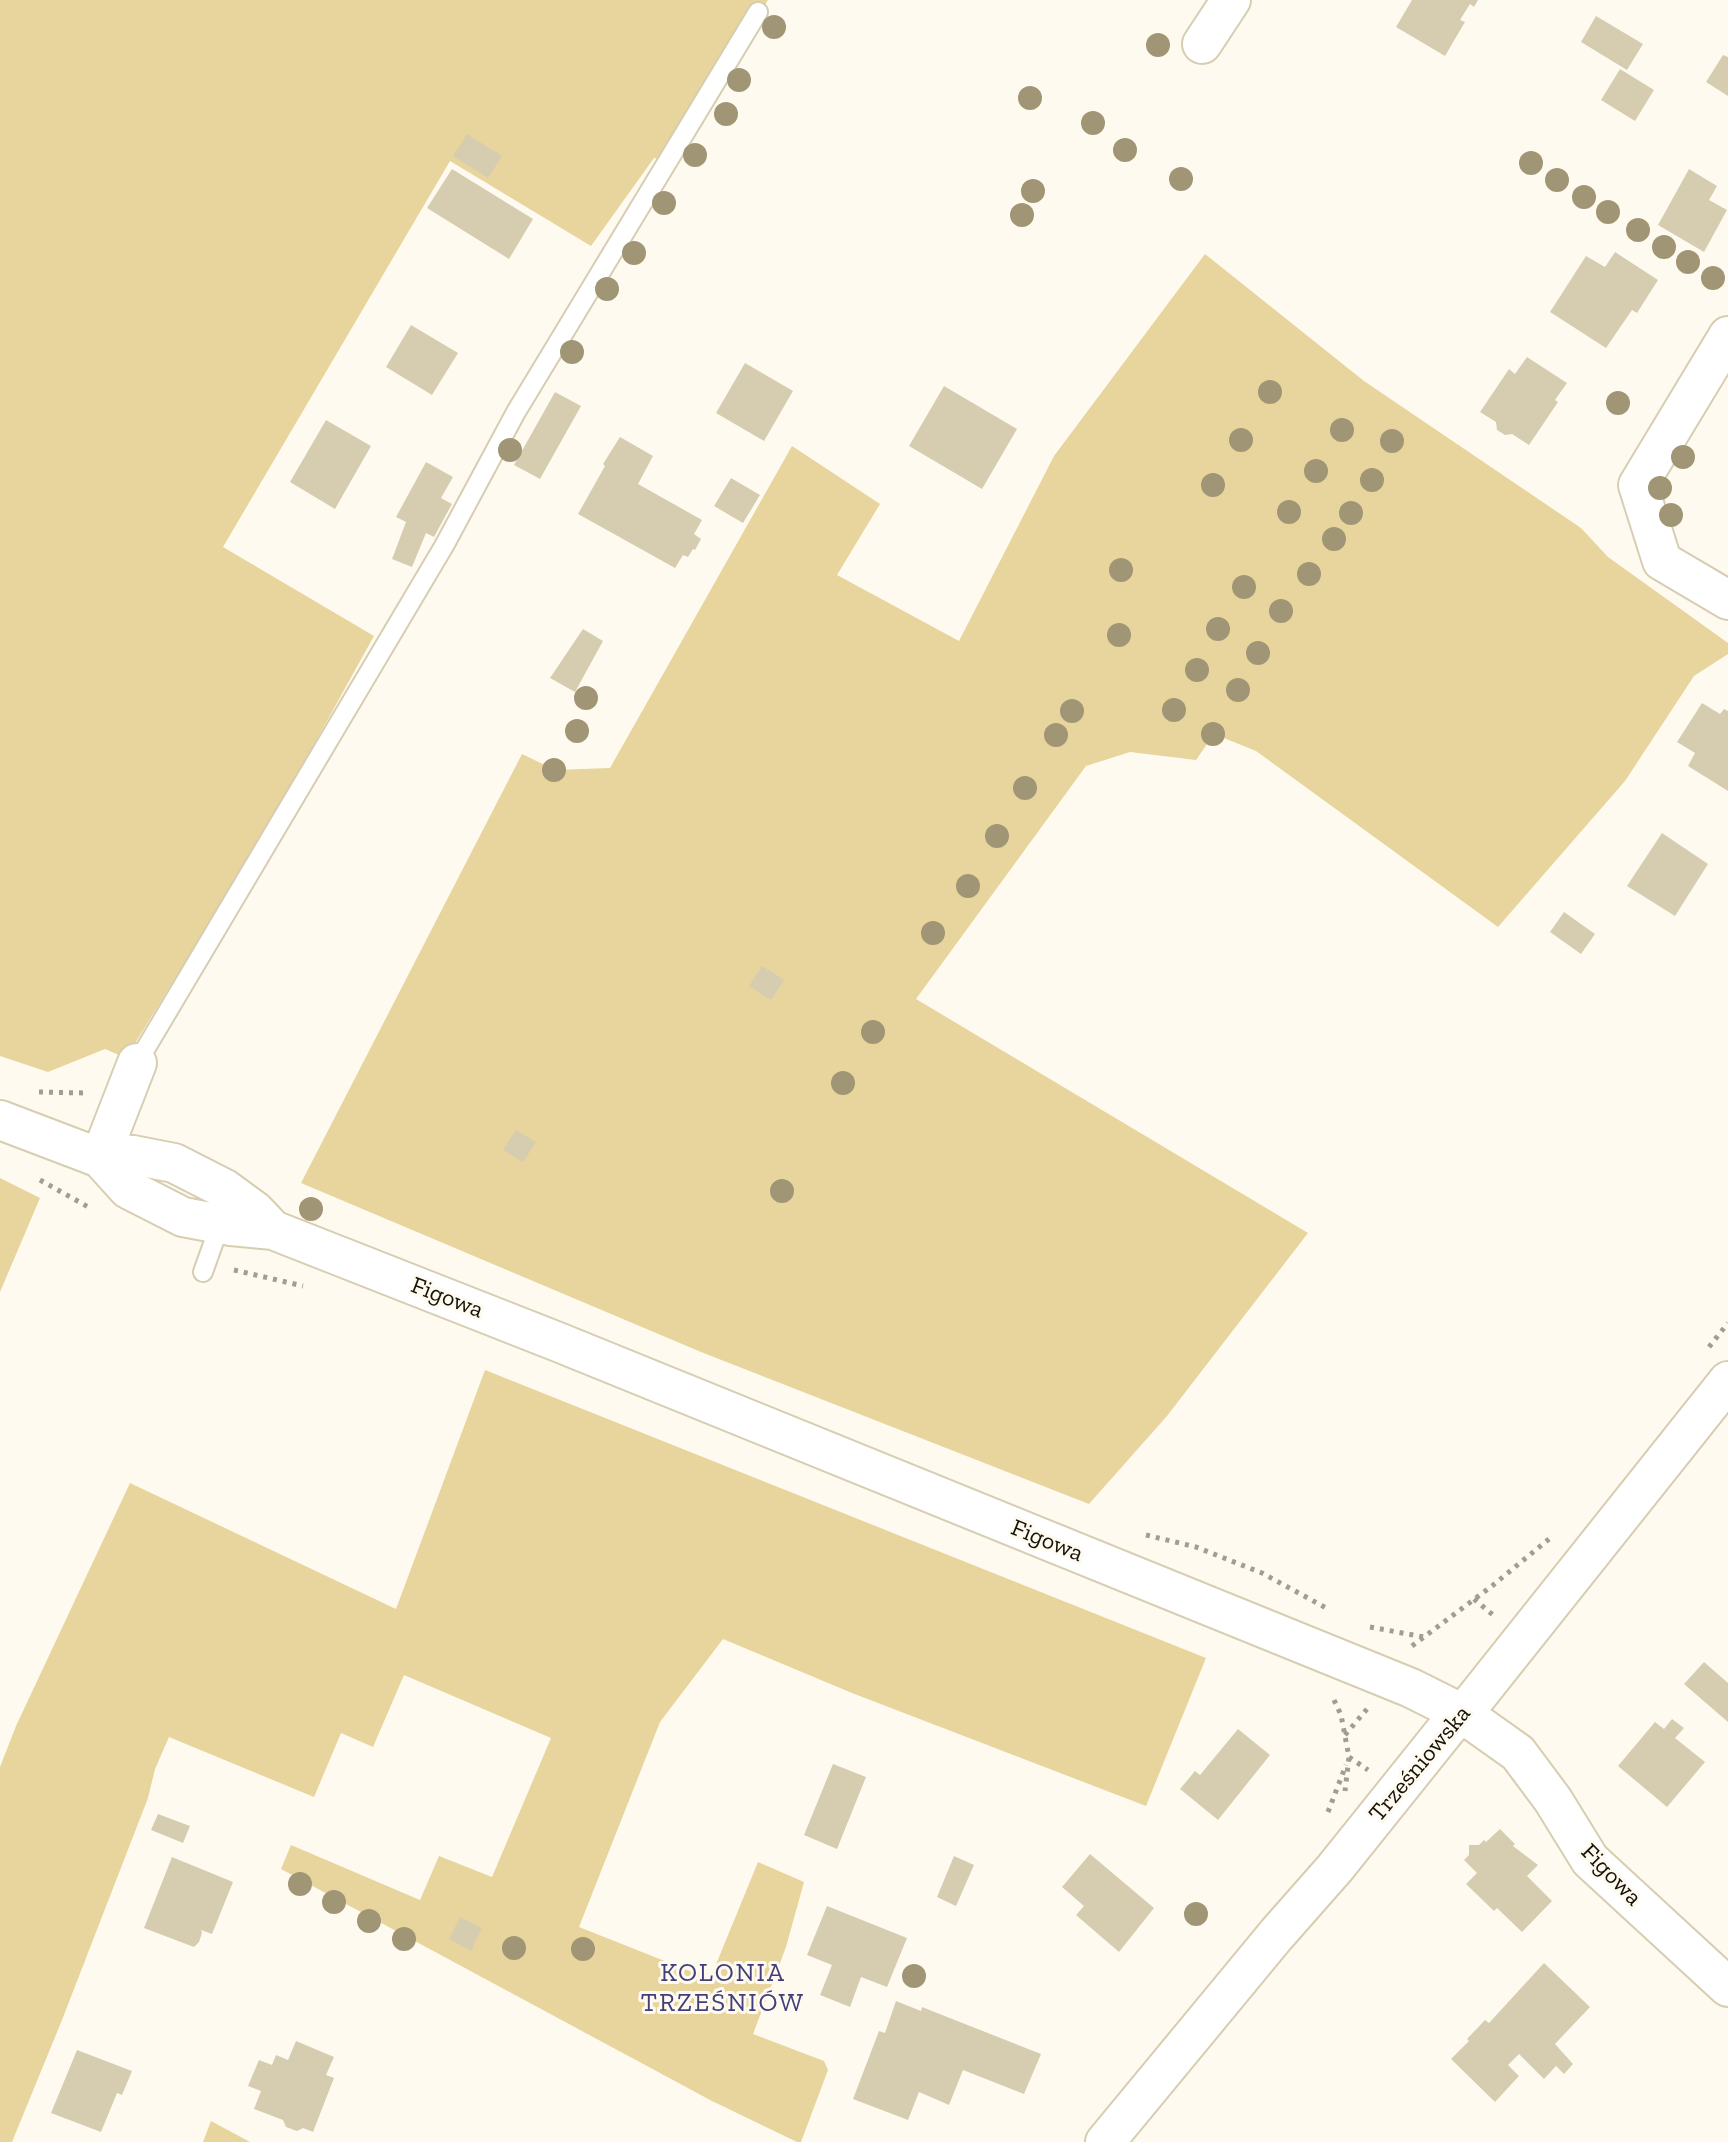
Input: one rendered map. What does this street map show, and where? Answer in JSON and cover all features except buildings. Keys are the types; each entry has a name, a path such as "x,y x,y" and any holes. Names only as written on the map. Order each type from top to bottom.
{"street":[{"path":"1202,44 1231,0"},
{"path":"1728,336 1638,485 1662,561 1728,600"},
{"path":"0,1120 100,1158 137,1063"},
{"name":"Figowa","path":"100,1158 128,1189 183,1217 226,1209 1411,1688 1463,1714 1518,1753 1553,1800 1590,1860 1728,1987"},
{"name":"Trześniowska","path":"1105,2142 1335,1868 1448,1727 1463,1714 1728,1381"}],"lane":[{"path":"137,1063 415,596 516,412 758,12"},
{"path":"203,1272 226,1209"}],"path":[{"path":"1345,1736 1365,1714 1383,1678 1409,1648 1550,1539"},
{"path":"1327,1818 1349,1757"}],"shaded area":[{"path":"0,0 768,0 667,160 654,158 591,246 450,161 223,547 374,636 267,829 126,1058 105,1049 48,1072 0,1056"},
{"path":"1205,254 1364,381 1581,528 1608,557 1728,643 1728,654 1694,676 1625,781 1498,927 1256,751 1214,734 1196,760 1130,752 1086,766 916,999 1308,1233 1167,1416 1089,1504 701,1352 301,1183 522,754 555,770 610,768 792,446 880,504 837,575 959,641 1054,456"},
{"path":"0,1178 40,1198 0,1292"},
{"path":"485,1370 1206,1658 1146,1806 852,1693 723,1639 660,1722 579,1927 710,1979 758,1862 804,1882 786,1947 753,2034 824,2061 828,2070 801,2142 797,2142 712,2101 281,1869 291,1845 420,1900 439,1856 492,1877 551,1738 404,1675 373,1747 341,1733 314,1797 169,1737 62,2020 12,2142 0,2142 0,1767 16,1726 130,1483 396,1609"},
{"path":"211,2121 250,2142 203,2142"}],"district":[{"name":"KOLONIA TRZEŚNIÓW","path":"723,1989"}]}
